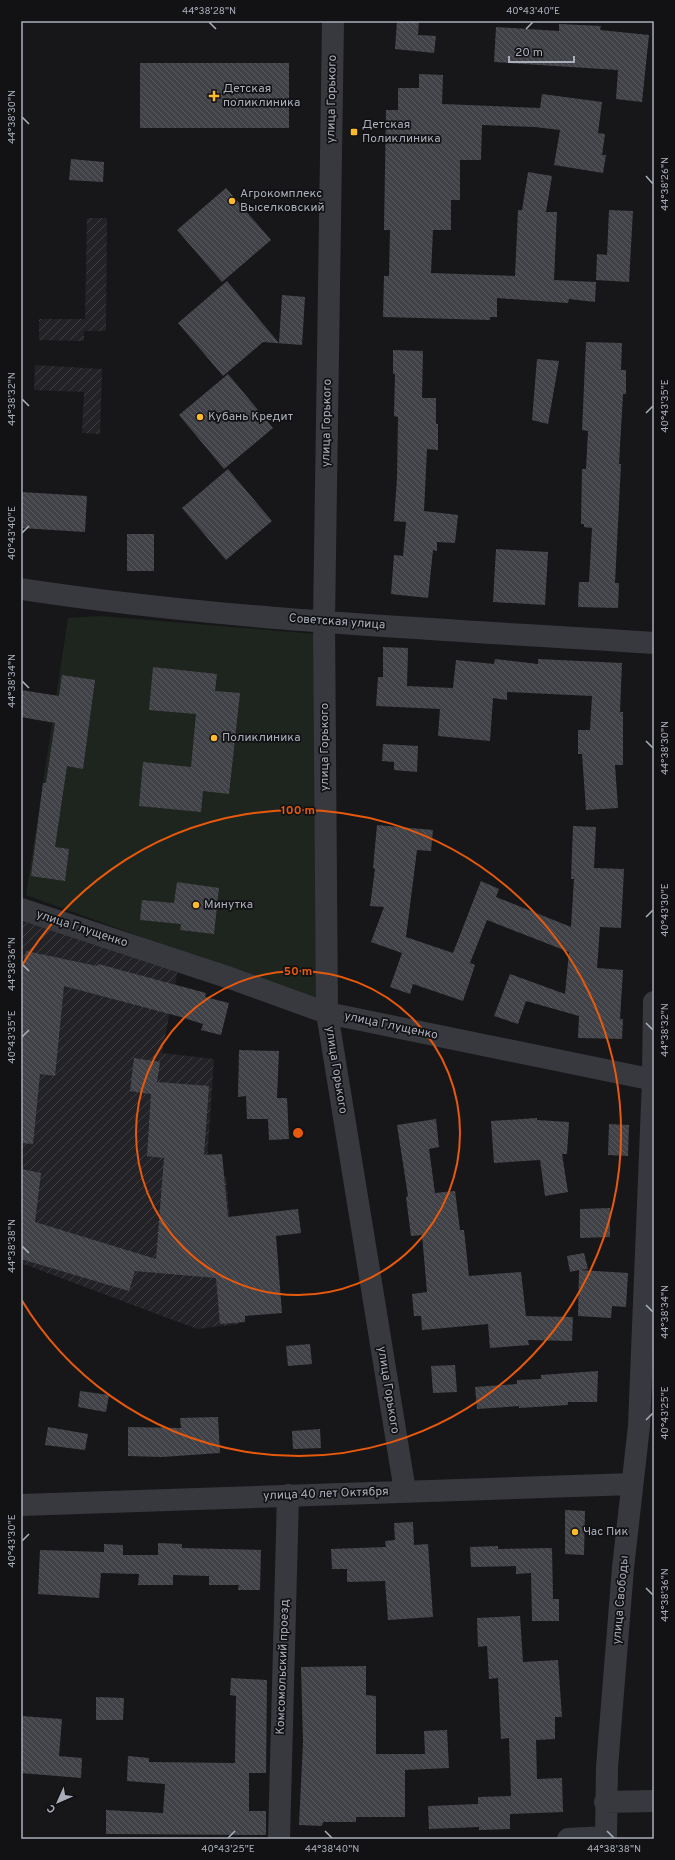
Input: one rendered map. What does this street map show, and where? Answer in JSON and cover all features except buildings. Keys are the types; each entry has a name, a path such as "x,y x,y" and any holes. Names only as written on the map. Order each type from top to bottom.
{"street":[{"name":"улица Горького","path":"333,21 324,621 327,1013 405,1491"},
{"name":"Советская улица","path":"21,589 101,602 324,621 654,643"},
{"name":"улица Глущенко","path":"21,909 230,978 327,1013 653,1080"},
{"name":"улица Свободы","path":"606,1838 605,1802 608,1744 632,1484 646,1426 654,1002"},
{"name":"улица 40 лет Октября","path":"21,1505 632,1484"},
{"name":"Комсомольский проезд","path":"279,1839 288,1495"},
{"path":"605,1802 654,1801"},
{"path":"568,1839 606,1838"}],"shaded area":[{"path":"87,218 107,218 106,331 84,331 84,341 39,340 39,319 85,319"},
{"path":"35,365 102,369 100,434 82,433 84,392 34,390"},
{"path":"101,616 315,634 318,1001 26,895 68,618"},
{"path":"21,921 178,969 162,1053 214,1059 206,1177 226,1176 239,1324 197,1329 21,1263"}],"place":[{"name":"Детская поликлиника","path":"214,96"},
{"name":"Детская Поликлиника","path":"354,132"},
{"name":"Агрокомплекс Выселковский","path":"232,201"},
{"name":"Кубань Кредит","path":"200,417"},
{"name":"Поликлиника","path":"214,738"},
{"name":"Минутка","path":"196,905"},
{"name":"Час Пик","path":"575,1532"}]}
